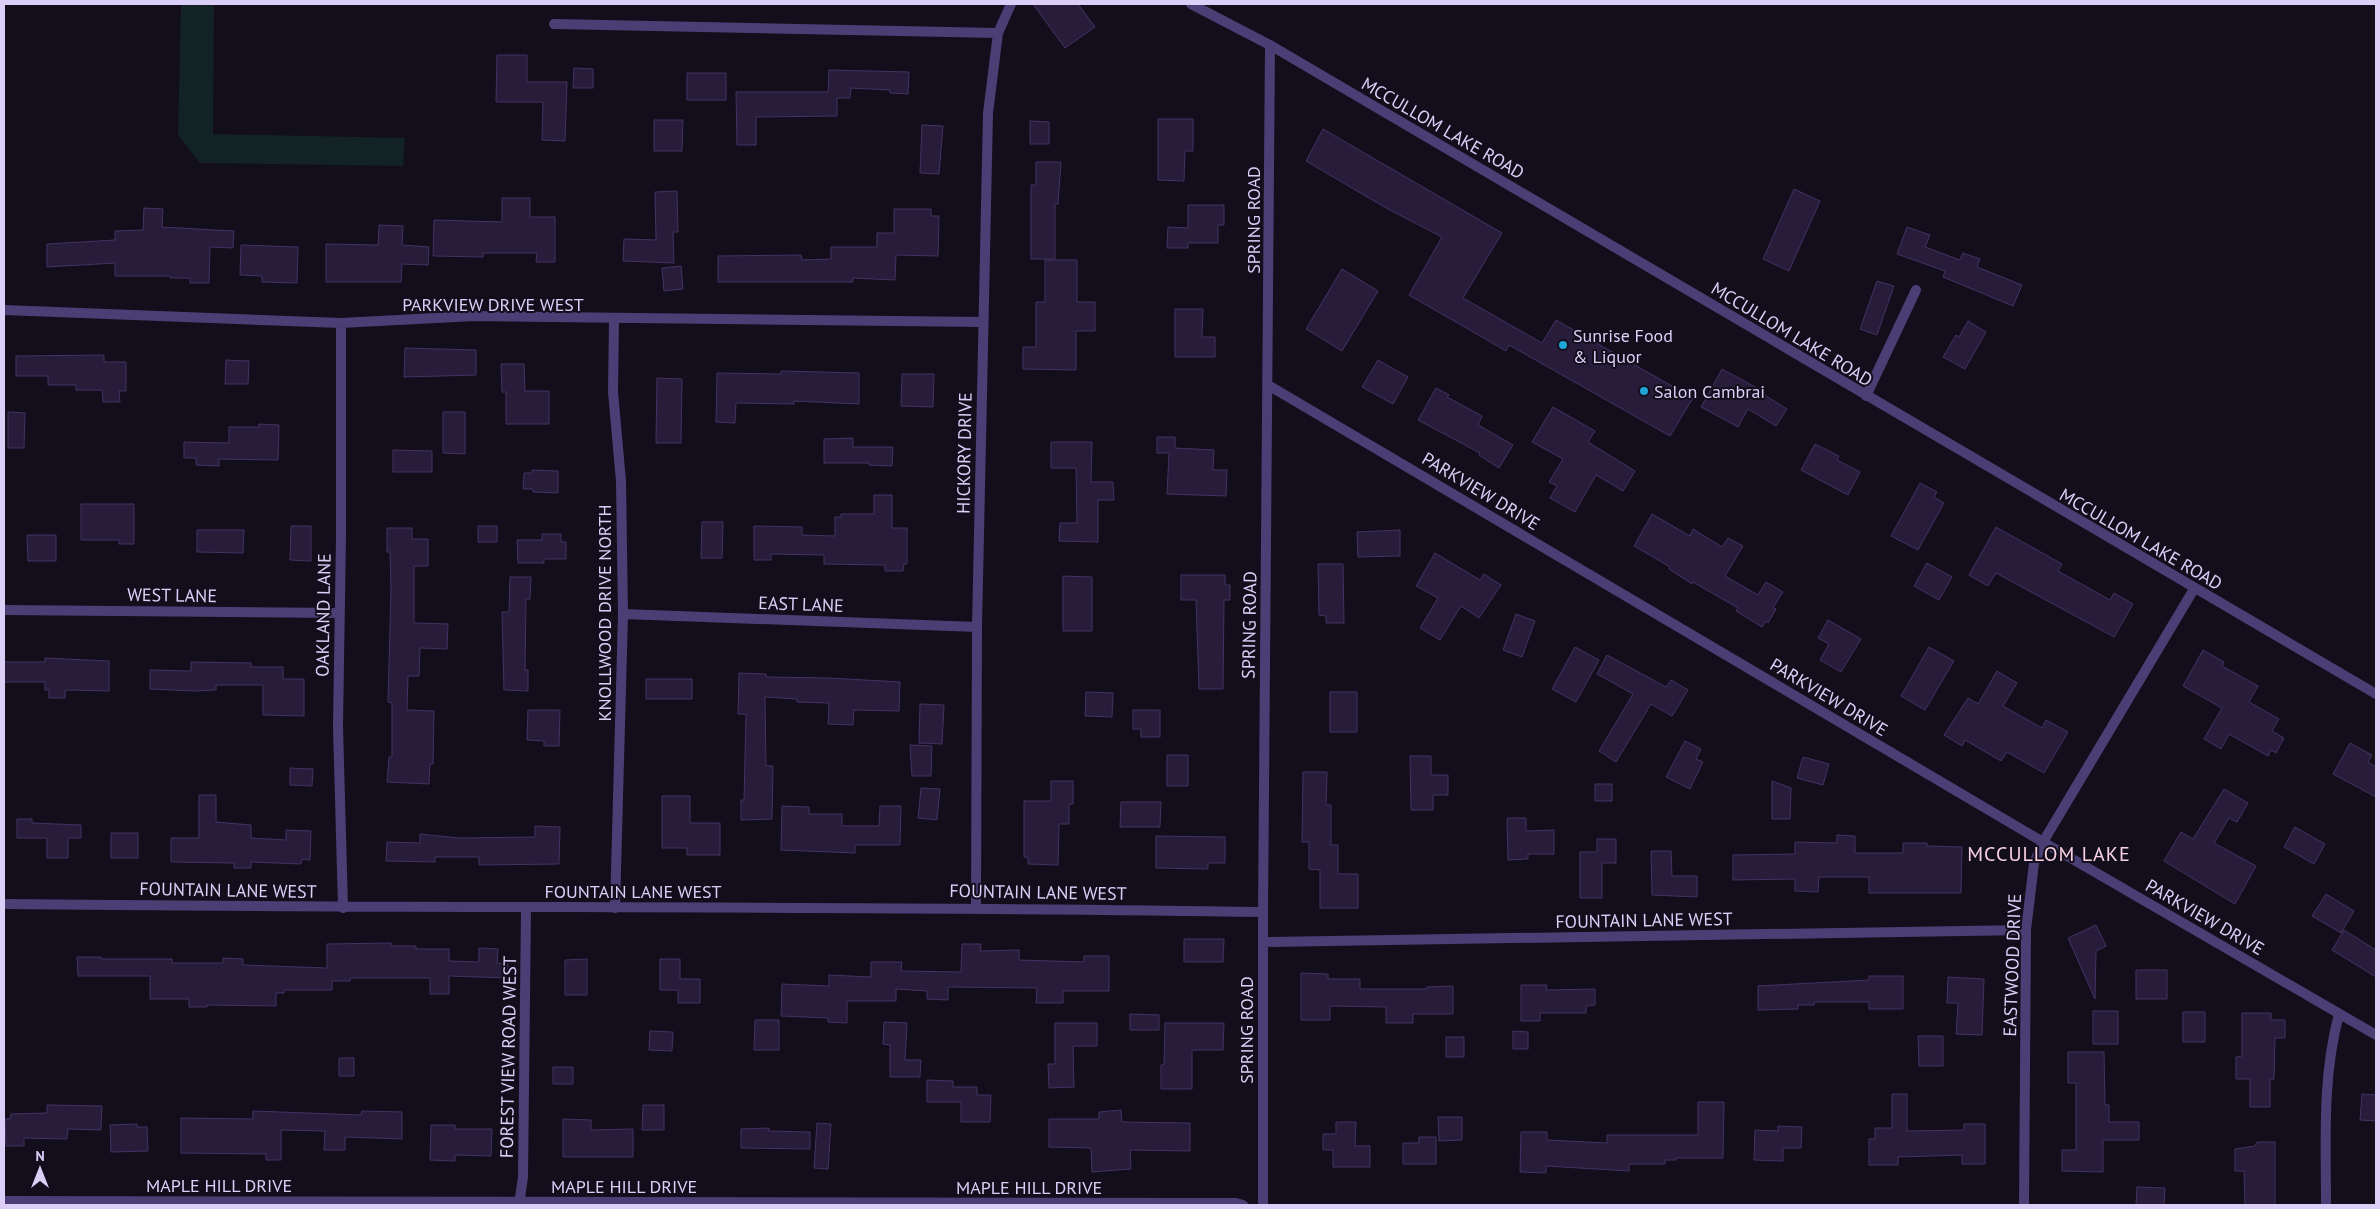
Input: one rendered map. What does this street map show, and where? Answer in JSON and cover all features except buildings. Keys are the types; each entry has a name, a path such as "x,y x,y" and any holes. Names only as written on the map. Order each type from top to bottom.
{"street":[{"name":"HICKORY DRIVE","path":"976,907 977,627 982,322 988,113 998,33 1011,4"},
{"name":"MCCULLOM LAKE ROAD","path":"1191,4 1270,45 2194,589 2376,694"},
{"path":"554,24 998,33"},
{"name":"SPRING ROAD","path":"1263,1205 1263,912 1270,45"},
{"path":"1866,396 1916,290"},
{"name":"PARKVIEW DRIVE WEST","path":"4,310 341,323 474,316 614,320 982,322"},
{"name":"KNOLLWOOD DRIVE NORTH","path":"614,320 613,392 621,481 624,614 615,908"},
{"name":"OAKLAND LANE","path":"341,323 338,726 343,908"},
{"name":"PARKVIEW DRIVE","path":"1268,385 2044,842 2376,1035"},
{"name":"EASTWOOD DRIVE","path":"2024,1205 2026,930 2034,863 2044,842 2194,589"},
{"name":"WEST LANE","path":"4,610 339,613"},
{"name":"EAST LANE","path":"624,614 977,627"},
{"name":"FOUNTAIN LANE WEST","path":"4,904 343,908 976,907 1263,912"},
{"name":"FOREST VIEW ROAD WEST","path":"519,1204 523,1177 526,908"},
{"name":"FOUNTAIN LANE WEST","path":"1263,942 2026,930"},
{"path":"2326,1205 2325,1109 2330,1047 2339,1014"},
{"name":"MAPLE HILL DRIVE","path":"4,1201 519,1204 1236,1203 1243,1205"}],"shaded area":[{"path":"181,4 214,4 213,134 405,138 403,166 200,163 178,135"}],"place":[{"name":"Sunrise Food & Liquor","path":"1563,345"},
{"name":"Salon Cambrai","path":"1644,391"}],"district":[{"name":"MCCULLOM LAKE","path":"2049,854"}]}
